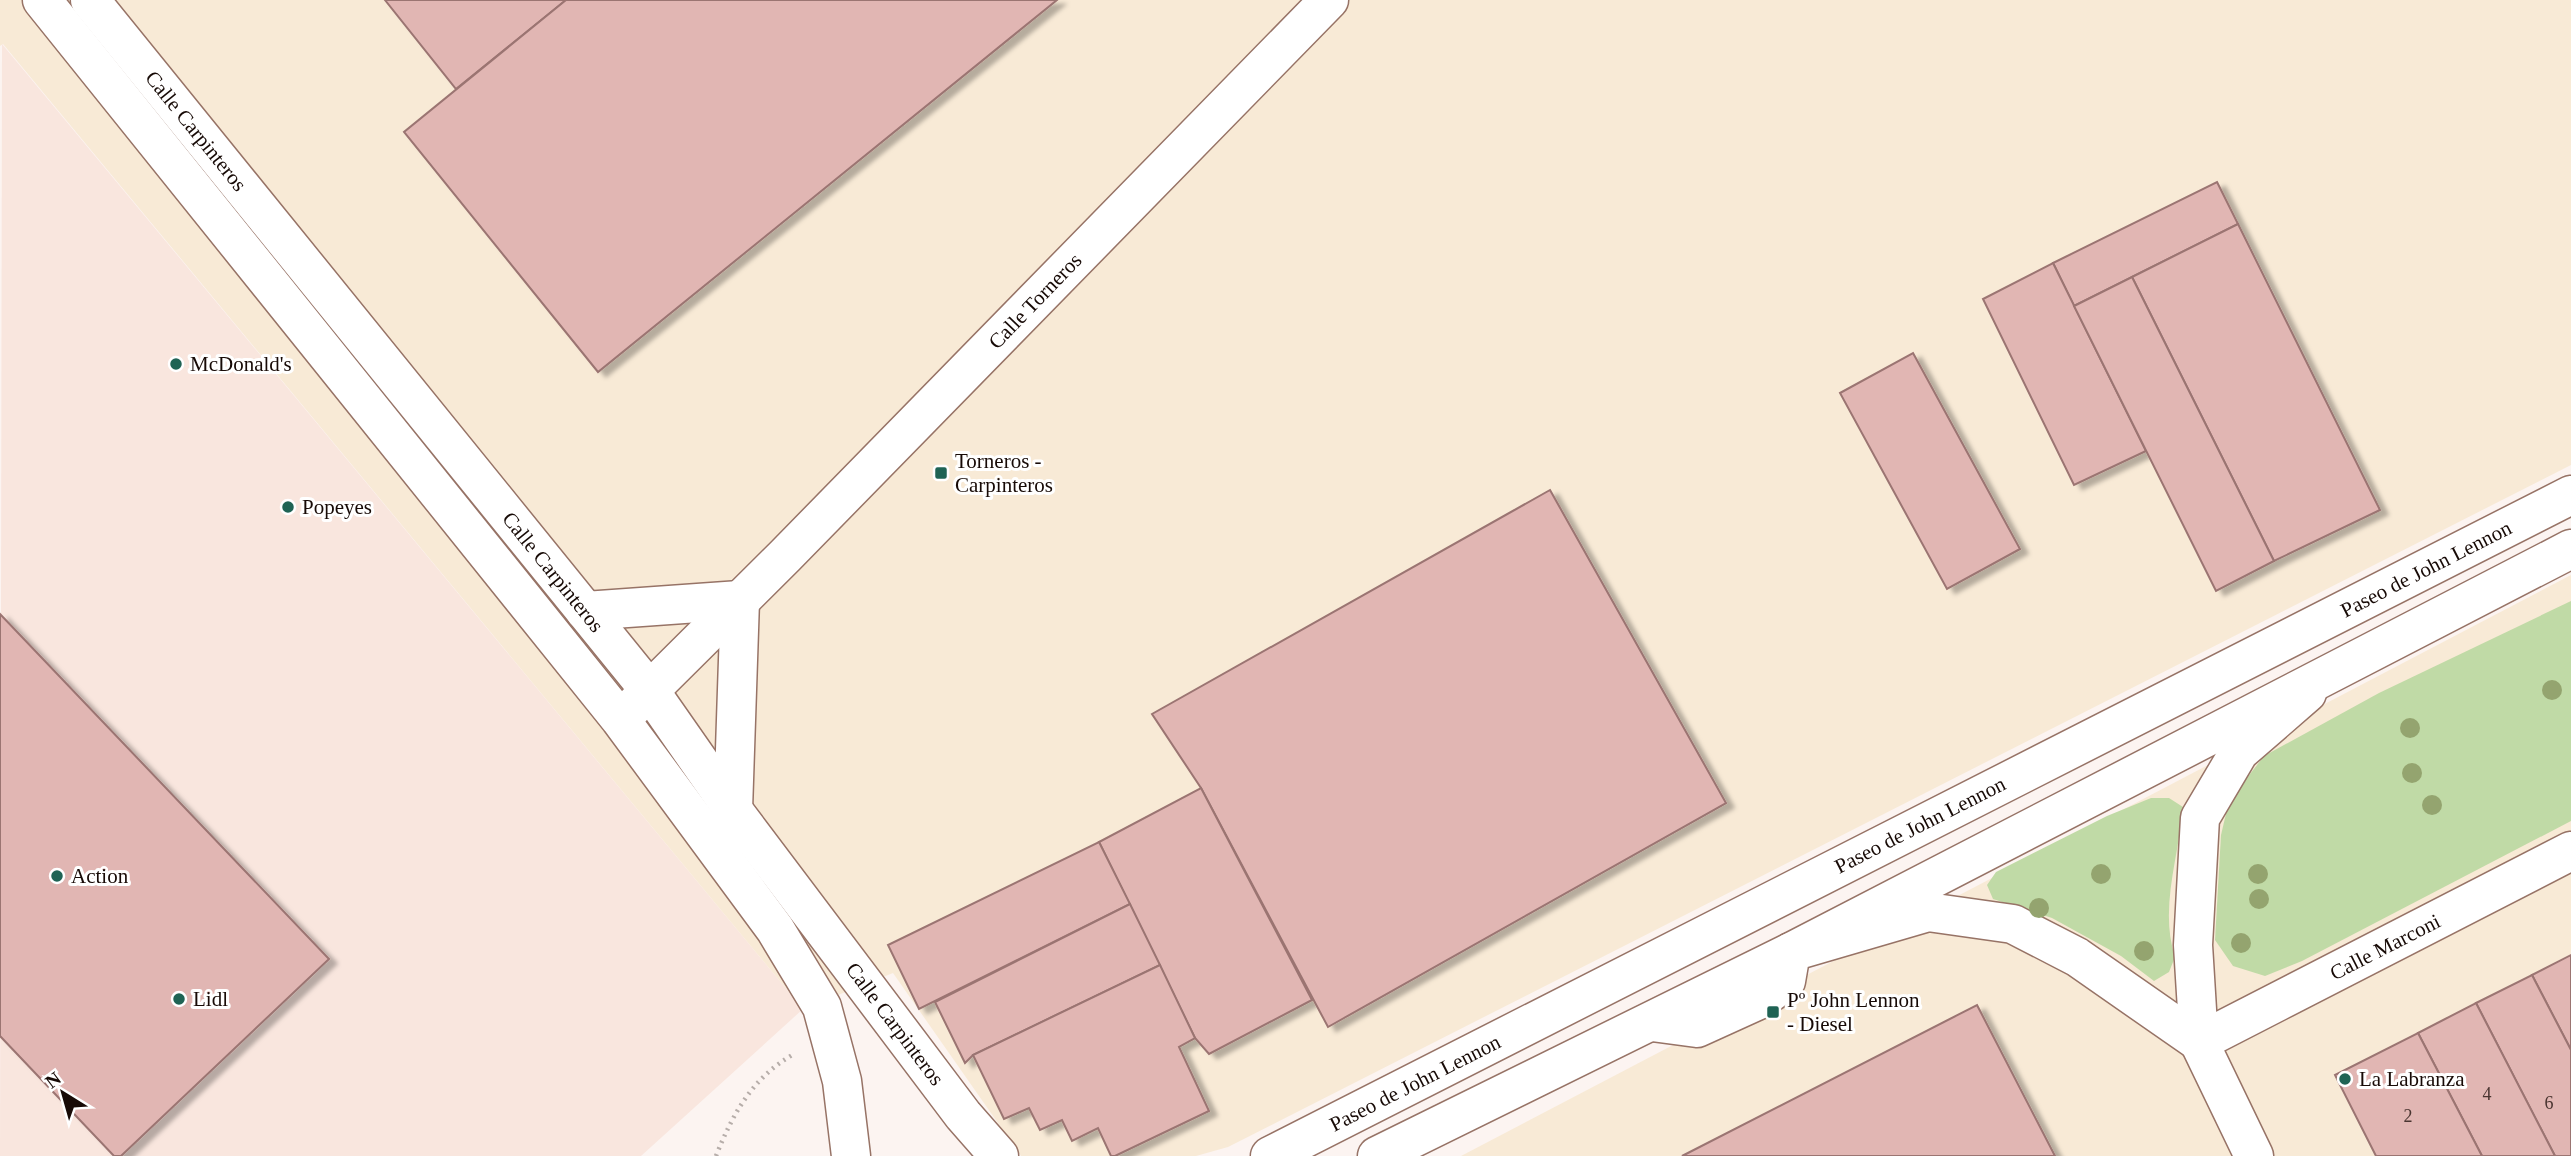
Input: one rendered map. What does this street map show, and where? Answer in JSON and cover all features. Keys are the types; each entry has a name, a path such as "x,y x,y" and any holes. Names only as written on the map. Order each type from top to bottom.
{"main road":[{"name":"Calle Carpinteros","path":"42,0 620,719 775,929 821,1007 842,1081 851,1156"},
{"name":"Calle Carpinteros","path":"90,0 650,691 733,810 963,1115 999,1156"},
{"name":"Calle Torneros","path":"620,719 1329,0"},
{"name":"Paseo de John Lennon","path":"1270,1156 2571,495"},
{"path":"1377,1156 1652,1022 2571,549"},
{"path":"585,611 740,600 733,810"},
{"path":"2253,1156 2199,1042 2193,945 2200,818 2239,752 2327,676"},
{"name":"Calle Marconi","path":"2199,1042 2571,851"},
{"path":"1791,951 1928,912 2013,924 2077,957 2199,1042"}],"path":[{"path":"716,1156 730,1119 755,1084 780,1062 797,1052"}],"shaded area":[{"path":"0,0 2571,0 2571,465 1228,1147 1196,1156 1021,1156 893,973 803,1009 3,44 0,46"},
{"path":"2,44 803,1009 641,1156 0,1156"},
{"path":"2571,575 2571,1156 1461,1156"}],"green space":[{"path":"2571,601 2571,821 2302,961 2265,976 2233,966 2215,940 2221,835 2229,801 2264,756 2379,693"},
{"path":"2151,798 2169,798 2183,807 2169,901 2175,957 2169,972 2154,981 2121,956 2052,918 1993,899 1987,885 1996,872 2107,816"}],"building":[{"path":"385,0 566,0 456,89"},
{"path":"566,0 1057,0 598,372 404,132"},
{"path":"2217,182 2238,224 2074,306 2053,263"},
{"path":"2238,224 2380,510 2274,561 2132,277"},
{"path":"2053,263 2146,451 2074,485 1983,299"},
{"path":"2132,277 2274,561 2216,591 2074,306"},
{"path":"1913,353 2020,549 1947,589 1840,393"},
{"path":"1550,490 1726,803 1328,1027 1201,788 1152,714"},
{"path":"0,614 329,959 121,1156 114,1156 0,1036"},
{"path":"1201,788 1312,1000 1209,1054 1195,1038 1099,842"},
{"path":"1099,842 1130,904 919,1009 888,945"},
{"path":"1130,904 1160,965 973,1055 965,1063 935,1002"},
{"path":"2571,955 2571,1050 2532,975"},
{"path":"1160,965 1195,1038 1179,1047 1209,1111 1115,1156 1111,1156 1098,1128 1072,1141 1062,1120 1040,1130 1029,1108 1004,1119 973,1055"},
{"path":"2532,975 2571,1050 2571,1156 2555,1156 2476,1003"},
{"path":"2476,1003 2555,1156 2482,1156 2418,1033"},
{"path":"1977,1005 2055,1156 1682,1156"},
{"path":"2418,1033 2482,1156 2376,1156 2335,1075"}],"place":[{"name":"McDonald's","path":"176,364"},
{"name":"Torneros - Carpinteros","path":"941,473"},
{"name":"Popeyes","path":"288,507"},
{"name":"Action","path":"57,876"},
{"name":"Lidl","path":"179,999"},
{"name":"Pº John Lennon - Diesel","path":"1773,1012"},
{"name":"La Labranza","path":"2345,1079"}]}
